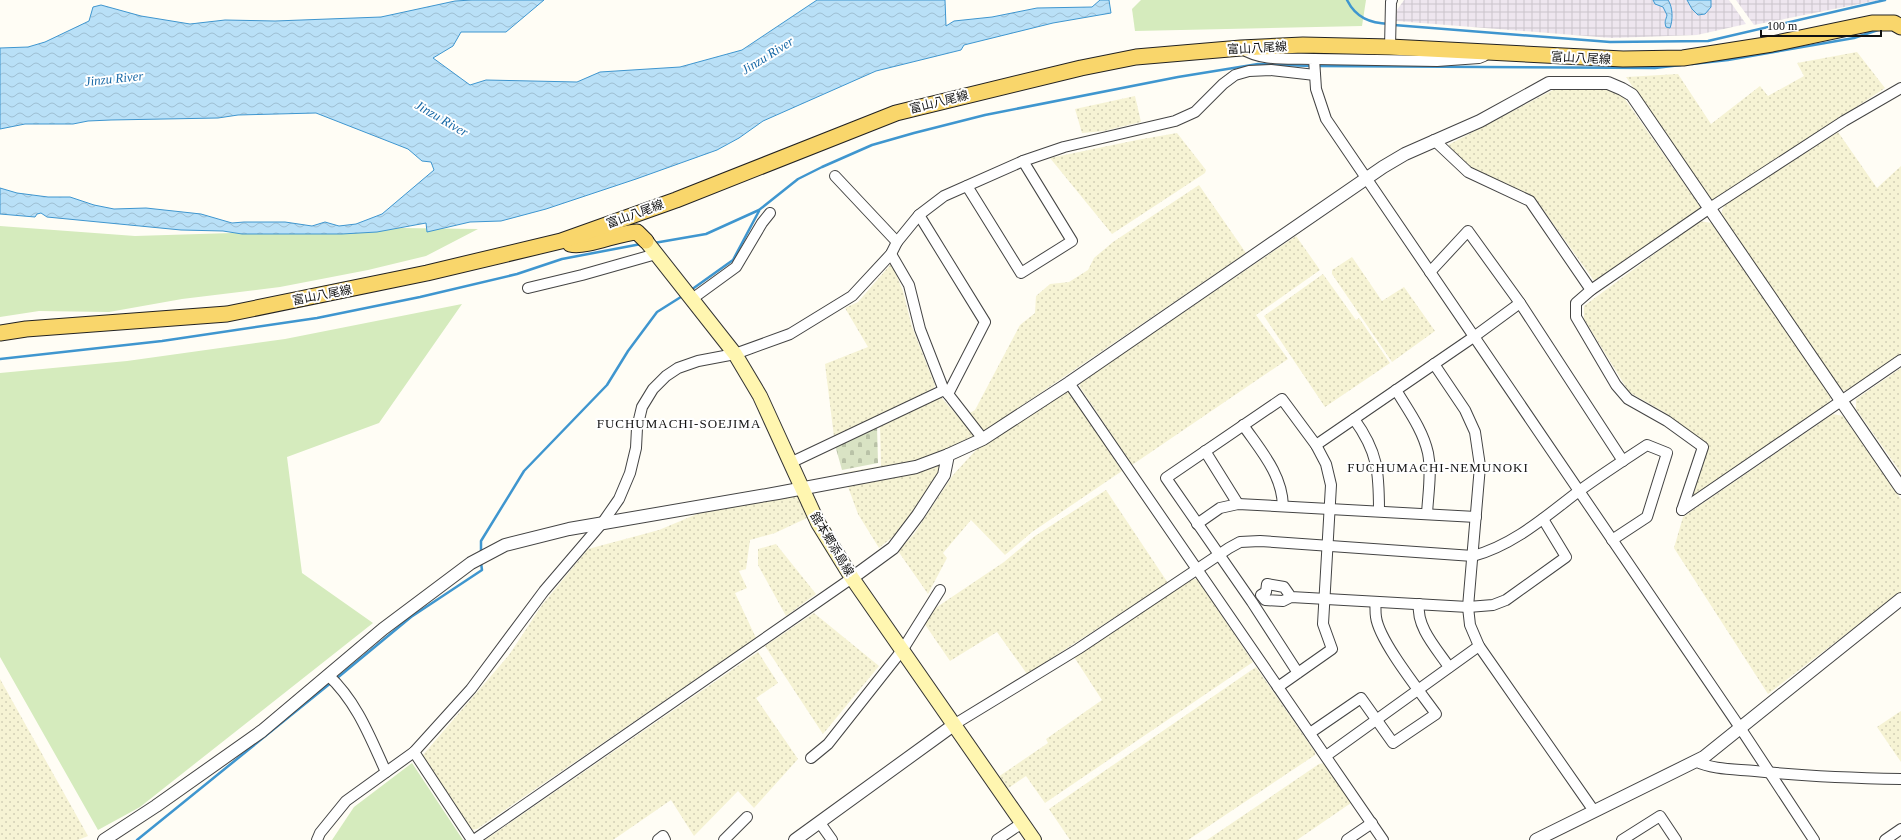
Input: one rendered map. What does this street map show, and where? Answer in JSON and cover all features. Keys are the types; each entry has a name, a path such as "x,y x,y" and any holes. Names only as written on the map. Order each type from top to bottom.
{"main road":[{"name":"富山八尾線","path":"0,333 26,329 227,314 427,273 561,241 676,200 896,113 1073,69 1136,57 1241,48 1303,46 1390,47 1623,59 1683,58 1772,44 1831,33 1872,23 1899,22"},
{"path":"561,241 572,245 637,232 650,246"},
{"name":"舘本郷添島線","path":"650,246 735,354 760,396 818,524 852,578 903,649 1034,840"}],"street":[{"path":"1390,47 1392,0"},
{"path":"1241,48 1250,55 1273,58 1314,67"},
{"path":"317,840 320,833 346,801 414,752 471,689 544,591 603,522 619,499 630,473 636,448 637,428 642,406 653,389 666,376 678,368 698,361 735,354 790,334 852,296 891,254 897,242 919,216 944,196 1023,161 1064,147 1175,121 1195,112 1222,84 1235,75 1249,71 1479,58 1492,53"},
{"path":"1314,67 1320,103 1326,119 1741,729 1814,840"},
{"path":"104,840 156,806 262,730 383,630 471,563 505,545 603,522 802,488 916,466 948,455 984,439 1069,383 1366,179 1405,154 1480,121 1549,83 1608,83 1622,88 1632,95 1901,488"},
{"path":"1901,88 1844,121 1710,208 1591,290 1576,303 1576,317 1616,385 1628,399 1667,421 1703,447 1682,510 1901,360"},
{"path":"1434,140 1468,172 1530,201 1591,290"},
{"path":"967,186 1021,273 1072,241 1023,161"},
{"path":"835,176 897,242"},
{"path":"692,299 736,267 762,223 770,213"},
{"path":"790,463 946,392 985,322 919,216"},
{"path":"1430,272 1468,231 1520,303 1623,461"},
{"path":"528,288 582,275 650,246"},
{"path":"891,254 909,285 920,329 946,392 984,439"},
{"path":"1316,445 1475,336 1520,303"},
{"path":"1434,364 1465,410 1475,432 1480,466 1468,607 1470,626 1479,646 1594,811"},
{"path":"1069,383 1383,840"},
{"path":"1396,390 1417,425 1428,452 1430,468 1427,514"},
{"path":"1278,687 1298,673 1332,649 1323,624 1331,485 1326,464 1316,445 1282,399 1166,478 1252,602 1298,673"},
{"path":"1354,419 1366,436 1374,457 1379,477 1379,511"},
{"path":"1243,425 1275,472 1280,484 1283,506"},
{"path":"795,840 955,724 1078,649 1218,555 1240,542 1260,541 1473,556 1502,546 1543,520 1579,491 1647,445 1667,453 1647,517 1612,540"},
{"path":"1205,451 1238,504"},
{"path":"414,752 473,840 852,578 893,548 918,515 944,475 948,455"},
{"path":"1197,524 1220,508 1238,504 1476,517"},
{"path":"1260,595 1265,600 1283,602 1291,597 1468,607 1493,605 1506,600 1566,557 1543,520"},
{"path":"1252,602 1266,592 1267,584 1284,587 1291,597"},
{"path":"811,758 828,744 903,649 940,590"},
{"path":"1536,840 1704,757 1741,729 1901,599"},
{"path":"1310,733 1361,698 1393,744 1436,714 1388,645 1379,628 1376,618 1375,602"},
{"path":"1419,604 1418,614 1421,624 1450,667"},
{"path":"1326,756 1479,646"},
{"path":"328,675 343,689 360,714 386,772"},
{"path":"1695,761 1714,767 1768,772 1841,778 1901,779"},
{"path":"1622,840 1660,816 1676,840"},
{"path":"724,840 747,817"},
{"path":"997,840 1022,822"},
{"path":"820,823 832,840"},
{"path":"1347,840 1372,823"},
{"path":"1885,840 1901,829"},
{"path":"658,840 663,836 665,840"}],"shaded area":[{"path":"1404,0 1729,0 1746,24 1697,35 1611,38 1396,21 1397,10"},
{"path":"1736,0 1879,0 1754,25"},
{"path":"1857,52 1885,88 1712,202 1626,77 1678,74 1711,124 1760,86 1768,96 1804,76 1797,63"},
{"path":"1608,89 1622,95 1702,209 1595,282 1534,197 1470,168 1448,145 1553,90"},
{"path":"1135,96 1141,122 1104,131 1082,133 1075,109"},
{"path":"1838,132 1877,188 1901,166 1901,356 1849,391 1841,390 1721,215 1724,205"},
{"path":"1177,133 1206,170 1205,173 1112,234 1050,158 1137,140"},
{"path":"1199,185 1246,253 983,431 968,414 975,410 1020,325 1035,313 1036,296 1050,284 1069,282 1088,270 1094,258 1113,242"},
{"path":"1699,221 1712,223 1831,395 1829,405 1690,499 1706,444 1664,412 1629,392 1584,319 1584,306"},
{"path":"1296,236 1320,270 1256,315 1288,359 1132,465 1080,387 1080,383"},
{"path":"1352,257 1382,301 1404,287 1435,331 1392,362 1332,274 1332,270"},
{"path":"891,264 903,291 912,327 935,385 934,388 834,437 825,364 868,347 845,308 858,302"},
{"path":"1323,274 1356,320 1359,318 1390,363 1325,407 1264,316"},
{"path":"1901,368 1901,473 1856,409 1856,399"},
{"path":"1070,391 1122,471 1032,532 1005,555 971,520 943,553 947,558 928,594 898,551 914,534 953,475 976,450 1064,392"},
{"path":"941,397 974,435 941,468 910,517 895,535 879,548 858,514 843,473 881,466 880,427"},
{"path":"1833,414 1843,416 1901,499 1901,592 1768,694 1674,548 1683,517"},
{"path":"1106,490 1168,583 1027,674 997,632 950,661 924,623 931,611 1004,562 1035,536"},
{"path":"798,491 809,517 775,533 750,540 746,569 739,571 747,588 735,593 756,638 477,829 471,830 422,756 509,655 542,605 588,549 659,530 747,493"},
{"path":"776,544 816,594 786,616 758,565 758,549"},
{"path":"1192,579 1197,579 1253,662 1045,803 1026,776 1007,789 998,777 1048,743 1046,739 1102,700 1074,657"},
{"path":"814,613 879,666 823,734 765,646"},
{"path":"758,652 778,683 756,698 798,759 754,808 738,791 694,836 671,800 613,840 485,840"},
{"path":"1256,667 1315,752 1315,755 1188,840 1070,840 1049,809"},
{"path":"0,679 88,836 78,840 0,840"},
{"path":"1901,711 1901,762 1877,727"},
{"path":"1324,763 1351,803 1297,840 1207,840 1319,764"}],"green space":[{"path":"1141,0 1366,0 1362,26 1135,31 1132,9"},
{"path":"0,226 135,236 401,228 478,229 426,256 368,270 280,287 182,299 109,312 39,311 0,317"},
{"path":"462,304 379,423 287,457 302,573 373,623 140,807 98,830 0,657 0,373 127,361 285,339"},
{"path":"877,426 878,463 842,470 835,445"},
{"path":"412,763 463,840 332,840 354,807"}],"water":[{"name":"Jinzu River","path":"544,0 506,32 461,32 453,46 433,58 470,85 486,80 577,82 600,72 680,67 742,50 817,0 945,0 946,26 954,21 992,17 1037,8 1092,7 1100,0 1109,0 1111,13 1053,23 964,45 961,50 876,71 763,121 739,138 717,150 546,209 501,221 470,222 427,232 426,223 377,232 342,234 242,234 223,231 181,230 47,217 41,213 37,214 35,217 0,214 0,188 17,193 48,197 70,197 94,205 114,209 146,208 201,214 232,223 285,222 312,226 325,222 339,226 356,224 382,214 434,170 431,162 422,161 408,149 316,113 238,115 218,118 88,121 73,124 25,124 0,129 0,48 28,47 45,42 89,21 93,7 101,5 141,16 190,24 225,20 275,21 381,17 455,1"},
{"path":"1653,0 1668,0 1671,6 1672,14 1670,28 1666,27 1665,22 1667,15 1663,7 1655,4"},
{"path":"1687,0 1711,0 1711,7 1705,14 1698,15 1692,9"}],"waterway":[{"path":"1347,0 1355,11 1364,18 1370,21 1389,24"},
{"path":"1394,25 1610,42 1708,41 1885,0"},
{"path":"1692,64 1728,60 1854,38 1878,30"},
{"path":"654,243 706,234 759,210 798,179 822,167 872,145 914,133 985,115 1178,77 1258,64 1312,66"},
{"path":"1317,66 1655,68 1681,65"},
{"path":"691,290 733,260 759,211"},
{"path":"0,359 162,341 317,318 420,297 517,274 562,259 641,244"},
{"path":"481,554 481,541 524,471 607,385 628,351 657,312 684,295"},
{"path":"336,679 411,617 482,570 481,563"},
{"path":"137,840 332,682"}],"district":[{"name":"FUCHUMACHI-SOEJIMA","path":"679,423"},
{"name":"FUCHUMACHI-NEMUNOKI","path":"1438,467"}]}
